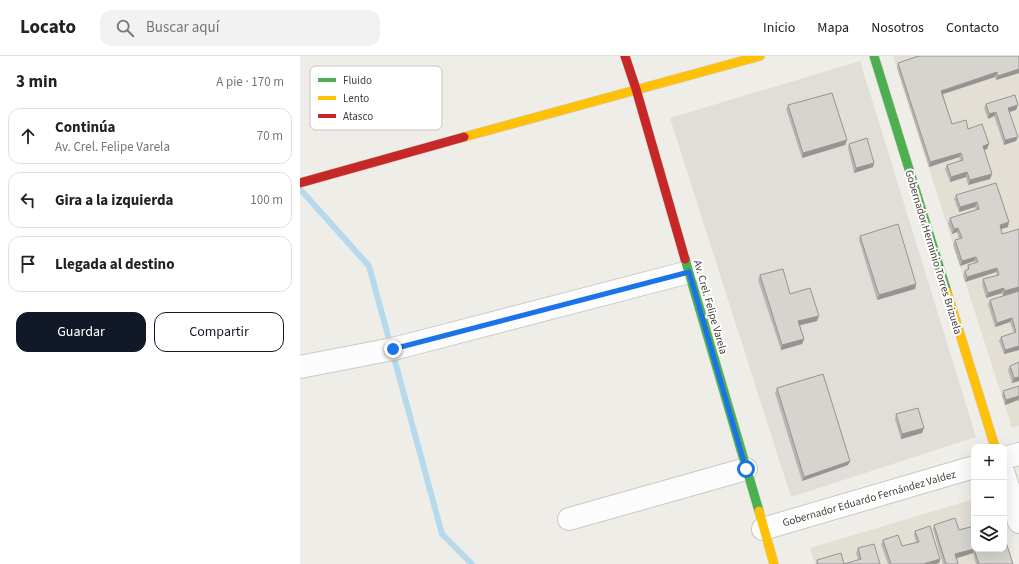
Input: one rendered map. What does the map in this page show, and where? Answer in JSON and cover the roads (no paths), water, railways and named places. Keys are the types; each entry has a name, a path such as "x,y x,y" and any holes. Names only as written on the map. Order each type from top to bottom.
{"street":[{"name":"Av. Crel. Felipe Varela","path":"625,56 636,89 774,564"},
{"path":"300,183 760,56"},
{"name":"Gobernador Herminio Torres Brizuela","path":"874,56 994,444"},
{"path":"300,367 393,349 689,272"},
{"path":"1007,457 1019,454"},
{"name":"Gobernador Eduardo Fernández Valdez","path":"763,528 971,468"},
{"path":"569,519 746,469"},
{"path":"1006,480 1019,522"}],"waterway":[{"path":"300,189 369,266 442,534 472,564"}]}
